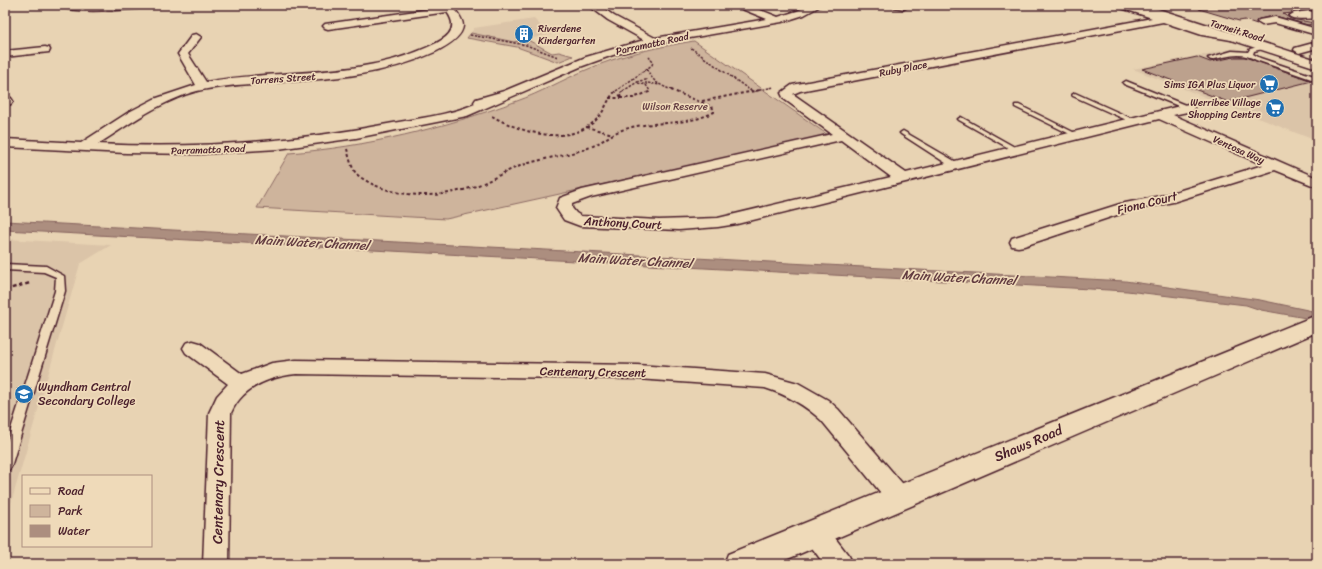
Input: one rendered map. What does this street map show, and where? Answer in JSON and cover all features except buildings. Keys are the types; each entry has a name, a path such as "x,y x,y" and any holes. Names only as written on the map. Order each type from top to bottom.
{"main road":[{"name":"Tarneit Road","path":"1135,5 1265,47 1316,61"},
{"name":"Tarneit Road","path":"1157,5 1299,50 1316,61"},
{"name":"Shaws Road","path":"740,564 1317,323"}],"street":[{"path":"63,5 95,8 146,5"},
{"path":"593,5 611,18 653,41"},
{"path":"740,5 777,20"},
{"name":"Parramatta Road","path":"5,143 167,150 249,147 337,138 453,115 477,108 573,65 629,47 653,41 777,20 798,14 817,5"},
{"name":"Tarneit Road","path":"1121,5 1214,36 1237,38"},
{"path":"328,26 449,7"},
{"name":"Torrens Street","path":"85,146 152,104 173,95 203,87 235,82 349,73 403,61 434,48 452,36 458,28 458,24 449,7"},
{"path":"1294,16 1309,14 1317,16"},
{"name":"Ruby Place","path":"903,178 789,98 787,92 793,89 1163,19"},
{"path":"1262,22 1274,20 1317,32"},
{"path":"196,37 183,54 203,87"},
{"path":"1299,50 1317,45"},
{"path":"5,54 45,50"},
{"name":"Parramatta Road","path":"408,124 457,108 492,100"},
{"path":"903,178 1188,108"},
{"name":"Ventosa Way","path":"1161,115 1317,183"},
{"name":"Anthony Court","path":"842,136 587,193 565,201 565,210 571,218 580,221 700,225 737,219 903,178"},
{"name":"Fiona Court","path":"1018,242 1126,207 1168,199 1277,165"},
{"path":"193,348 242,384"},
{"name":"Centenary Crescent","path":"216,564 220,413 226,399 242,384 268,371 296,367 637,372 765,381 790,388 807,396 820,406 830,415 899,497"},
{"path":"816,532 840,564"}],"lane":[{"path":"1250,54 1252,50 1265,47"},
{"path":"1211,58 1232,53 1250,54 1258,59 1317,79"},
{"path":"1126,83 1188,108"},
{"path":"1074,95 1133,121"},
{"path":"1017,106 1076,135"},
{"path":"961,119 1016,150"},
{"path":"903,133 955,165"},
{"path":"5,267 46,269 60,276 60,291 5,467"}],"path":[{"path":"465,34 526,44 560,58"},
{"path":"477,108 509,125 530,133 560,134 586,127 596,120 602,113 609,98 619,88 652,65 651,59 629,47"},
{"path":"694,49 752,91"},
{"path":"346,144 352,169 359,176 375,185 399,193 435,194 454,192 470,188 527,164 595,146 613,134 636,127 689,122 714,112 714,109 710,106 661,85 651,78 647,69"},
{"path":"609,98 621,97 629,99 649,92 650,90 645,80 624,89 620,94 621,97"},
{"path":"638,83 657,86 661,85"},
{"path":"586,127 613,134"}],"shaded area":[{"path":"534,19 542,27 553,34 514,42 471,33 474,28"},
{"name":"Werribee Village Shopping Centre","path":"1236,48 1317,75 1317,141 1133,69"},
{"name":"Wyndham Central Secondary College","path":"5,239 111,245 80,264 5,524"}],"green space":[{"path":"471,33 514,42 526,39 552,53 559,52 573,56 558,62 517,47 467,38"},
{"name":"Wilson Reserve","path":"694,41 828,135 446,219 257,208 289,153 376,141 433,128 526,98 577,74 612,60 653,49"}],"water":[{"name":"Main Water Channel","path":"5,221 1125,281 1260,300 1317,312 1317,320 1261,310 1246,305 1127,291 5,230"}],"place":[{"name":"Riverdene Kindergarten","path":"524,34"},
{"name":"Sims IGA Plus Liquor","path":"1269,84"},
{"name":"Werribee Village Shopping Centre","path":"1275,108"},
{"name":"Wyndham Central Secondary College","path":"24,394"}]}
